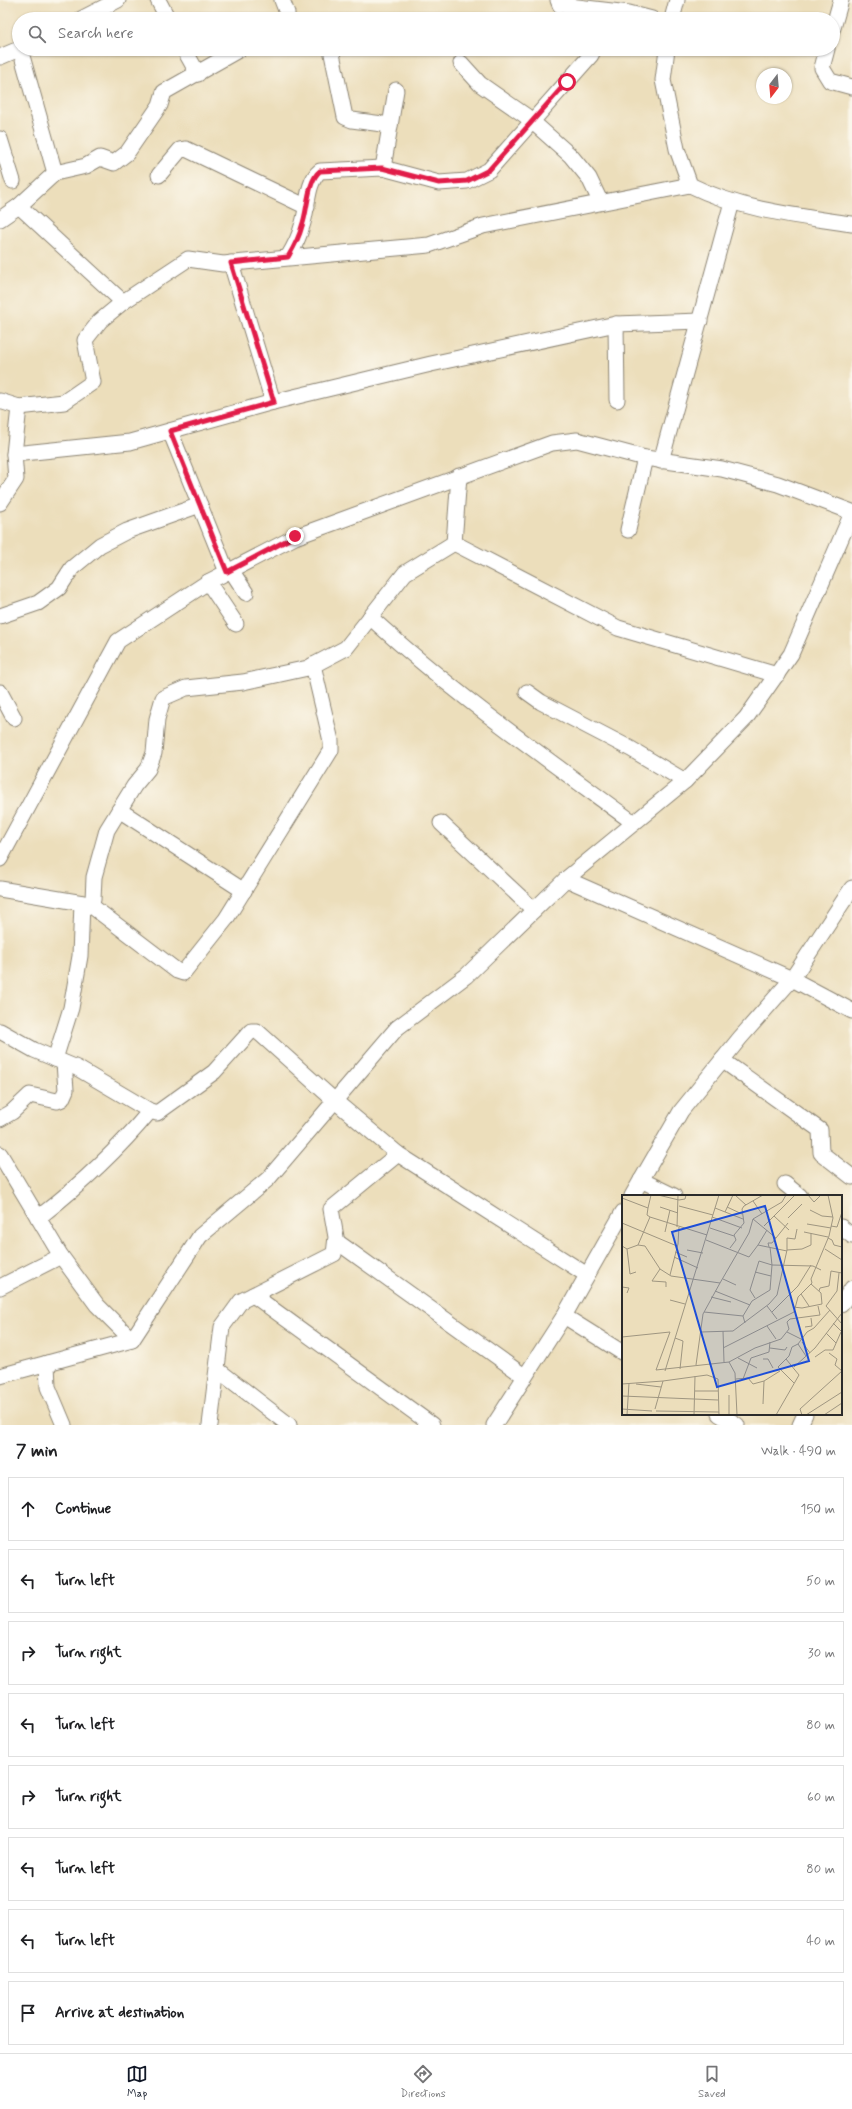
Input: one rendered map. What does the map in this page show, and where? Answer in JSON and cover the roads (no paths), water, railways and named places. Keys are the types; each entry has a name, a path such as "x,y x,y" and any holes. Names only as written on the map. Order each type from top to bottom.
{"street":[{"path":"95,12 118,0"},
{"path":"158,0 164,12"},
{"path":"282,0 287,12"},
{"path":"558,0 560,5 592,12"},
{"path":"674,12 677,0"},
{"path":"838,12 841,0"},
{"path":"0,57 12,52"},
{"path":"21,56 55,173"},
{"path":"188,56 198,74"},
{"path":"0,219 19,206 55,173 86,166 100,158 114,163 127,153 160,105 164,92 228,56"},
{"path":"332,56 345,117 352,120 390,125"},
{"path":"288,257 295,246 307,207 312,182 315,175 320,171 382,168 439,183 467,181 489,170 591,56"},
{"path":"666,56 663,80 677,149 690,185"},
{"path":"825,56 822,68 830,81 852,87"},
{"path":"462,63 480,84 533,122 571,156 589,178 600,201"},
{"path":"382,168 396,90"},
{"path":"0,139 13,181"},
{"path":"159,175 180,150 186,149 307,207"},
{"path":"0,401 19,407 64,402 93,382 85,340 100,320 123,302 188,259 223,264 430,245 483,226 600,201 690,185 732,202 781,214 852,224"},
{"path":"661,461 732,202"},
{"path":"19,206 123,302"},
{"path":"231,263 274,402"},
{"path":"14,454 130,442 274,402 431,364 616,324 700,321"},
{"path":"616,324 617,400"},
{"path":"1,499 16,479 14,454 19,407"},
{"path":"170,431 229,571 246,593"},
{"path":"0,860 118,641 208,582 295,536 552,443 577,440 645,458 722,469 778,484 852,513 791,654 746,718 684,781 566,879 466,976 397,1028 268,1179 200,1236 132,1340 0,1376"},
{"path":"628,530 645,458"},
{"path":"454,543 459,476"},
{"path":"0,615 38,603 59,588 72,568 100,545 127,531 200,505"},
{"path":"85,903 93,900 94,877 107,830 134,786 148,769 152,759 157,719 163,698 186,688 243,682 313,665 346,648 405,573 454,543"},
{"path":"454,543 618,628 777,675"},
{"path":"208,582 236,624"},
{"path":"370,617 415,658 470,702 634,823"},
{"path":"0,889 85,903 176,971 183,973 226,919 331,750 331,741 313,665"},
{"path":"0,692 14,718"},
{"path":"527,692 541,702 631,749 684,781"},
{"path":"119,810 244,891"},
{"path":"440,823 534,910"},
{"path":"566,879 792,979 852,1011"},
{"path":"633,1195 681,1111 722,1060 792,979 852,888"},
{"path":"0,1119 12,1112 30,1095 57,1101 62,1099 66,1090 60,1061 80,956 85,903"},
{"path":"0,1031 77,1068 157,1113 214,1072 251,1032 257,1031 335,1101 398,1154 587,1275"},
{"path":"722,1060 820,1130 821,1153 852,1177"},
{"path":"38,1218 78,1187 136,1128 150,1110"},
{"path":"0,1154 62,1256 97,1305 132,1340"},
{"path":"215,1422 222,1328 241,1301 334,1254 336,1241 331,1209 398,1154"},
{"path":"641,1180 672,1195"},
{"path":"785,1184 799,1195"},
{"path":"494,1425 524,1376 564,1316 622,1214"},
{"path":"842,1228 852,1236"},
{"path":"336,1241 524,1376"},
{"path":"0,1286 62,1256"},
{"path":"253,1295 432,1425"},
{"path":"564,1316 622,1353"},
{"path":"47,1363 48,1387 64,1425"},
{"path":"218,1370 289,1425"},
{"path":"721,1415 737,1425"},
{"path":"800,1425 805,1415"}]}
